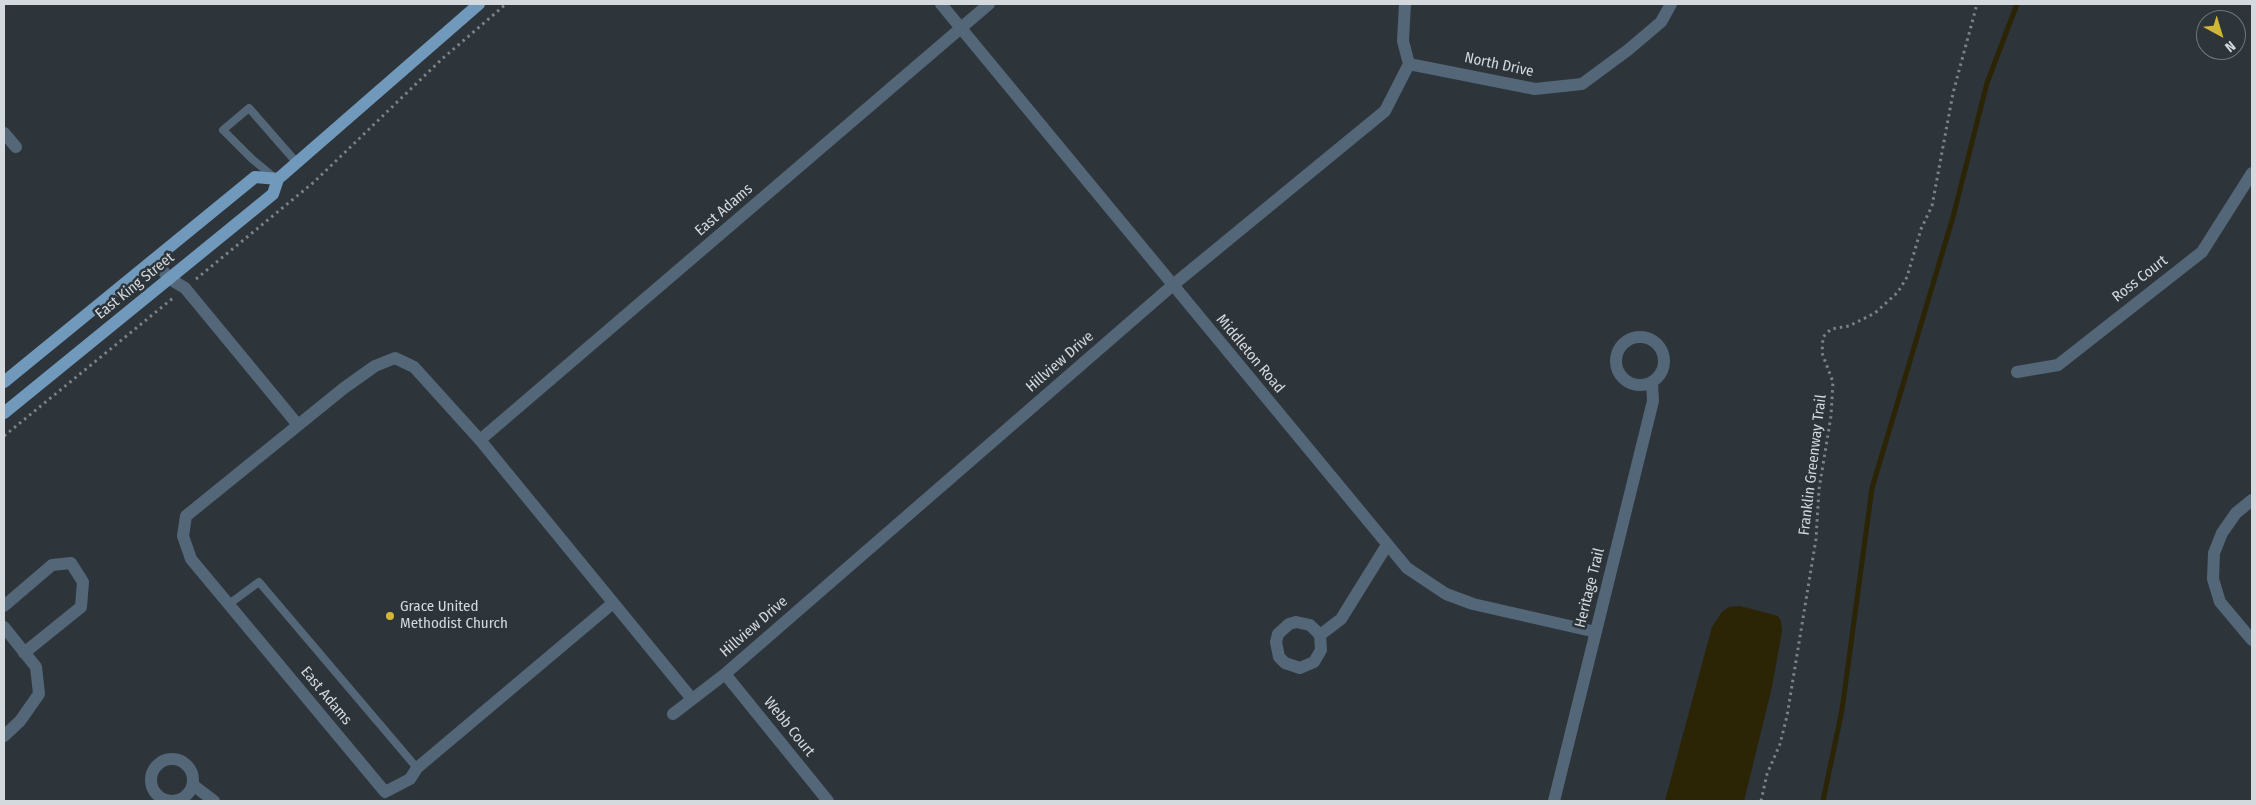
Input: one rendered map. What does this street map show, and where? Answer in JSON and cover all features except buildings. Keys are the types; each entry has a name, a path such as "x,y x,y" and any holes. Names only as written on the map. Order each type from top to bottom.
{"main road":[{"name":"East King Street","path":"4,412 170,279 272,194 278,179 479,4"},
{"name":"East King Street","path":"4,382 255,178 278,179"}],"street":[{"name":"Middleton Road","path":"941,4 1407,568 1446,594 1473,604 1596,632"},
{"name":"East Adams","path":"480,440 989,4"},
{"path":"1406,4 1403,41 1409,64"},
{"name":"North Drive","path":"1409,64 1536,89 1582,84 1628,50 1661,22 1671,4"},
{"name":"Hillview Drive","path":"673,714 725,674 1173,285 1384,111 1409,64"},
{"path":"4,133 16,147"},
{"name":"Ross Court","path":"2016,372 2058,365 2202,252 2252,173"},
{"path":"154,260 170,279 185,288 298,425"},
{"name":"East Adams","path":"395,358 414,367 480,440 614,604 417,768 410,778 385,792 191,559 183,536 186,516 298,425 375,366 395,358"},
{"name":"Heritage Trail","path":"1554,801 1653,401 1652,382"},
{"path":"2252,500 2236,513 2222,533 2214,553 2213,579 2220,602 2252,640"},
{"path":"1320,635 1341,619 1387,545"},
{"path":"4,606 52,565 71,563 83,582 81,606 24,653"},
{"path":"614,604 692,699"},
{"path":"4,627 36,667 39,694 20,721 4,736"},
{"name":"Webb Court","path":"725,674 828,801"},
{"path":"193,785 214,801"}],"lane":[{"path":"278,179 252,160 223,130 249,108 297,163"},
{"path":"229,604 259,582 417,768"}],"path":[{"path":"196,279 314,182 442,59 506,4"},
{"name":"Franklin Greenway Trail","path":"1761,801 1767,774 1780,744 1787,716 1816,539 1819,489 1831,416 1833,382 1822,353 1823,337 1831,329 1849,326 1875,313 1898,292 1907,277 1920,229 1932,206 1953,93 1977,4"},
{"path":"4,436 173,298"}],"shaded area":[{"path":"1740,606 1778,616 1781,621 1782,631 1772,687 1744,801 1665,801 1712,627 1722,612 1729,607"}],"waterway":[{"path":"1823,801 1842,710 1872,488 1953,217 1987,83 2017,4"}],"place":[{"name":"Grace United Methodist Church","path":"390,616"}]}
